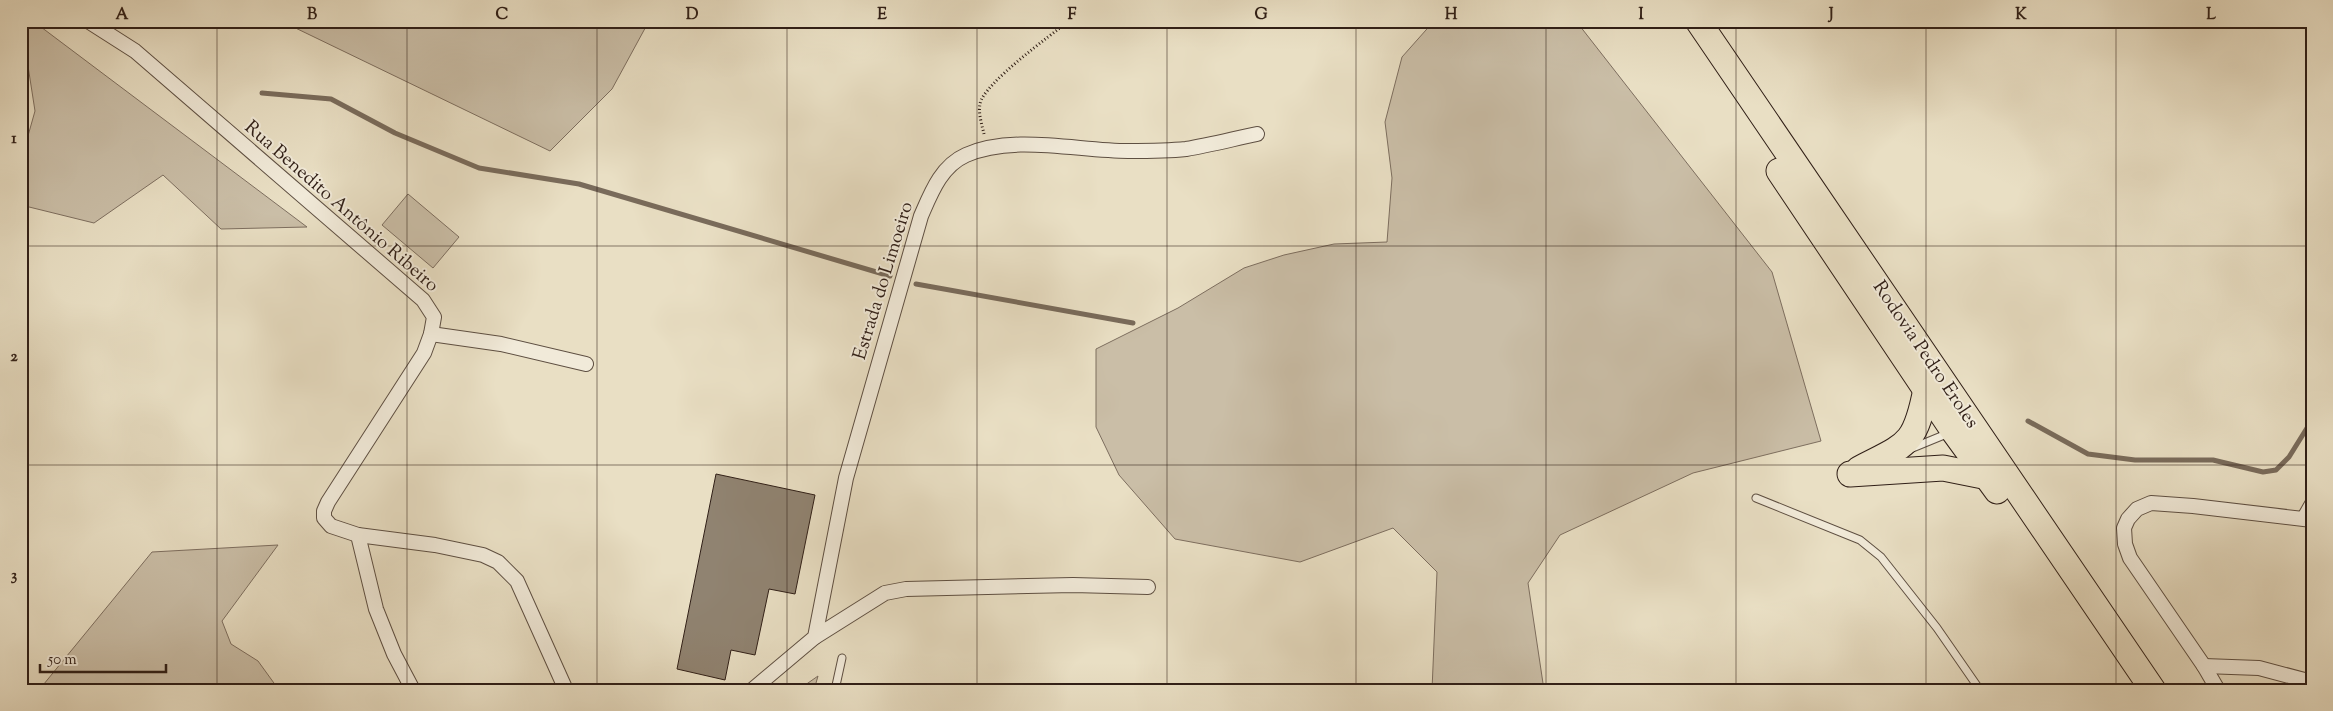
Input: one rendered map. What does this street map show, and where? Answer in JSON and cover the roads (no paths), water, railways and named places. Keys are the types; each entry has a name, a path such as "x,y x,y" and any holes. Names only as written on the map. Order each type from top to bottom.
{"highway":[{"name":"Rodovia Pedro Eroles","path":"1679,21 1954,432 1988,477 2132,690"},
{"name":"Rodovia Pedro Eroles","path":"1698,21 2153,690"},
{"path":"1850,474 1901,447 1913,435 1920,418 1926,389"},
{"path":"1850,474 1943,468 1988,477"}],"street":[{"name":"Rua Benedito Antônio Ribeiro","path":"88,21 135,51 423,300 434,317 431,334 424,353 340,482 324,511 324,518 331,526 358,535 435,545 483,555 498,562 516,581 566,690"},
{"name":"Estrada do Limoeiro","path":"815,638 846,478 922,216 935,184 946,170 964,156 986,148 1030,145 1078,146 1126,151 1184,149 1257,134"},
{"path":"431,334 501,344 586,364"},
{"path":"2218,690 2204,666 2130,558 2125,544 2124,528 2128,519 2137,509 2151,503 2308,519 2312,504"},
{"path":"358,535 376,609 394,654 413,690"},
{"path":"752,690 815,638 885,593 906,589 1073,585 1148,586"},
{"path":"2204,666 2259,668 2312,682"}],"lane":[{"path":"1850,474 1954,432"},
{"path":"1756,498 1860,540 1881,557 1937,628 1980,690"},
{"path":"835,690 842,658"}],"waterway":[{"path":"262,93 331,99 395,133 479,168 579,184 890,276"},
{"path":"916,284 1133,323"},
{"path":"2028,421 2088,454 2135,460 2213,460 2263,472 2276,470 2289,457 2312,420"}]}
